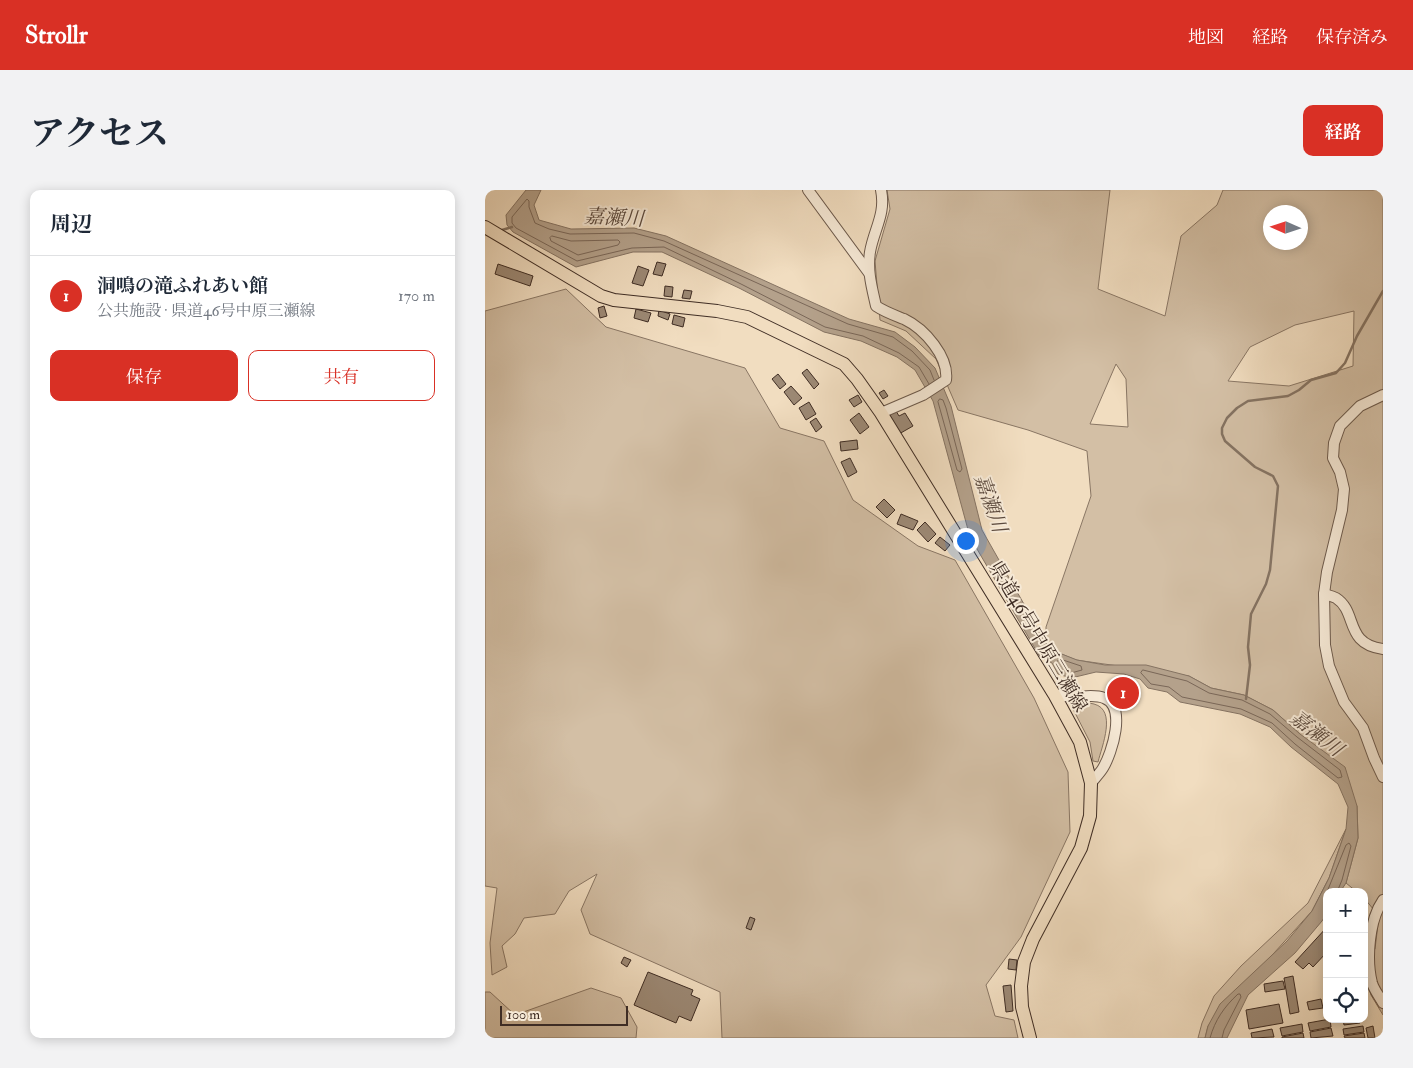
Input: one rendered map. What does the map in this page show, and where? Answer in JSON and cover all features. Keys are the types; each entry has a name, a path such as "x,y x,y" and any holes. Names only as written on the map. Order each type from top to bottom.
{"main road":[{"name":"県道46号中原三瀬線","path":"485,227 601,296 614,300 717,311 747,317 844,364 881,413 1054,694 1080,742 1091,783 1089,816 1081,848 1033,939 1024,962 1021,986 1022,1007 1029,1038"}],"street":[{"path":"808,190 869,273"},
{"path":"881,190 883,210 870,252 869,273 876,306 887,314 905,320 920,329 940,354 947,371 946,380 923,395 881,413"},
{"path":"1383,395 1360,406 1340,426 1333,443 1333,458 1340,472 1344,489 1342,510 1327,572 1324,594 1325,645 1329,666 1344,702 1363,728 1373,758 1383,777"},
{"path":"1324,594 1336,598 1344,607 1355,633 1365,644 1383,649"},
{"path":"1054,694 1073,697 1095,696 1106,699 1114,708 1117,723 1115,737 1104,767 1091,783"},
{"path":"1383,900 1375,917 1369,956 1373,984 1383,1003"}],"shaded area":[{"path":"887,190 1110,190 1098,289 1165,316 1181,236 1217,205 1223,190 1383,190 1383,1015 1371,995 1368,983 1368,957 1375,949 1379,916 1368,903 1368,888 1352,888 1346,883 1358,838 1357,806 1300,734 1273,710 1244,695 1211,688 1189,676 1076,660 1054,651 1046,643 1046,627 1091,496 1087,451 1028,430 958,410 936,359 906,331 880,320 875,261 890,209","holes":["1354,311 1353,366 1289,386 1228,381 1250,347 1295,325","1116,364 1126,379 1128,427 1090,424"]},
{"path":"566,289 606,327 745,368 780,428 824,441 853,500 918,546 955,560 1034,698 1068,772 1070,832 1021,937 986,985 995,1016 1014,1020 1018,1038 722,1038 720,992 590,934 581,910 597,874 569,891 555,914 524,918 515,934 502,946 507,967 492,975 490,943 497,888 485,886 485,311"},
{"path":"1074,703 1094,704 1105,713 1105,738 1098,762 1093,761 1090,742 1072,707"},
{"path":"1346,829 1329,878 1312,911 1208,1026 1205,1038 1198,1038 1202,1023 1214,996 1241,966 1308,903"},
{"path":"591,988 621,998 637,1027 636,1038 485,1038 485,992 490,992 515,1015"}],"water":[{"path":"526,190 541,190 534,205 539,220 571,229 634,228 666,236 849,319 895,332 915,347 935,368 951,406 982,530 1046,643 1054,651 1077,660 1105,665 1146,665 1189,676 1211,688 1244,695 1273,710 1300,734 1345,767 1357,806 1358,838 1346,883 1343,888 1324,888 1346,829 1348,807 1338,784 1291,747 1270,727 1240,714 1180,702 1167,692 1148,688 1140,679 1124,674 1096,672 1071,678 1058,674 1052,663 1040,657 970,537 933,401 915,370 897,357 861,341 824,332 739,288 662,252 633,252 576,267 513,232 507,225 506,215"},
{"path":"1323,890 1322,921 1295,953 1248,995 1227,1038 1205,1038 1208,1026 1220,1004 1287,941 1312,911"}],"building":[{"path":"657,262 666,264 662,276 653,274"},
{"path":"498,264 533,276 530,286 495,274"},
{"path":"638,266 649,270 643,286 632,283"},
{"path":"665,286 673,287 672,297 664,296"},
{"path":"684,290 692,291 690,299 682,298"},
{"path":"604,306 607,316 600,318 598,308"},
{"path":"636,309 651,313 648,322 634,318"},
{"path":"659,310 670,314 668,320 658,316"},
{"path":"674,315 685,318 683,327 672,324"},
{"path":"807,369 819,384 814,389 802,373"},
{"path":"778,374 786,384 780,389 772,379"},
{"path":"791,386 802,398 794,405 784,392"},
{"path":"884,390 888,396 883,399 879,393"},
{"path":"858,395 862,402 854,407 849,400"},
{"path":"809,402 816,414 806,420 799,408"},
{"path":"896,411 899,416 905,413 913,426 899,434 888,415"},
{"path":"859,413 869,427 860,434 850,420"},
{"path":"816,418 822,427 816,432 810,422"},
{"path":"857,440 858,449 841,451 840,442"},
{"path":"850,458 857,472 848,477 841,462"},
{"path":"884,499 895,510 887,518 876,507"},
{"path":"901,514 918,521 913,530 897,524"},
{"path":"925,522 936,534 928,542 917,530"},
{"path":"940,537 950,545 945,551 935,543"},
{"path":"1116,688 1130,688 1130,699 1116,698"},
{"path":"750,917 755,919 751,930 746,928"},
{"path":"1323,931 1323,956 1313,967 1309,963 1303,969 1295,962"},
{"path":"624,957 631,960 627,967 621,963"},
{"path":"1009,959 1017,960 1016,970 1008,969"},
{"path":"648,972 693,990 691,995 700,999 691,1021 679,1016 676,1023 634,1005"},
{"path":"1293,976 1299,1012 1290,1014 1284,978"},
{"path":"1283,981 1285,989 1265,992 1264,984"},
{"path":"1011,985 1013,1011 1006,1012 1003,986"},
{"path":"1321,999 1323,1008 1309,1010 1307,1002"},
{"path":"1279,1004 1283,1023 1249,1029 1246,1010"},
{"path":"1323,1020 1323,1023 1330,1023 1331,1027 1310,1031 1308,1023"},
{"path":"1344,1023 1360,1023 1344,1025"},
{"path":"1302,1024 1303,1032 1282,1036 1280,1028"},
{"path":"1363,1026 1364,1032 1344,1035 1343,1029"},
{"path":"1373,1026 1375,1038 1368,1038 1366,1028"},
{"path":"1331,1028 1333,1036 1311,1038 1310,1032"},
{"path":"1272,1029 1274,1037 1252,1038 1251,1033"},
{"path":"1303,1033 1304,1038 1282,1038 1282,1037"},
{"path":"1364,1033 1365,1038 1345,1038 1344,1036"}],"waterway":[{"path":"502,230 512,227"},
{"path":"1246,699 1250,665 1248,647 1251,614 1266,584 1270,570 1278,486 1273,476 1255,467 1225,441 1222,428 1227,418 1248,401 1288,396 1311,380 1336,373 1345,363 1357,336 1383,291"}],"place":[{"name":"洞鳴の滝ふれあい館","path":"1123,693"}],"water label":[{"name":"嘉瀬川","path":"614,217"},
{"name":"嘉瀬川","path":"991,503"},
{"name":"嘉瀬川","path":"1317,733"}]}
